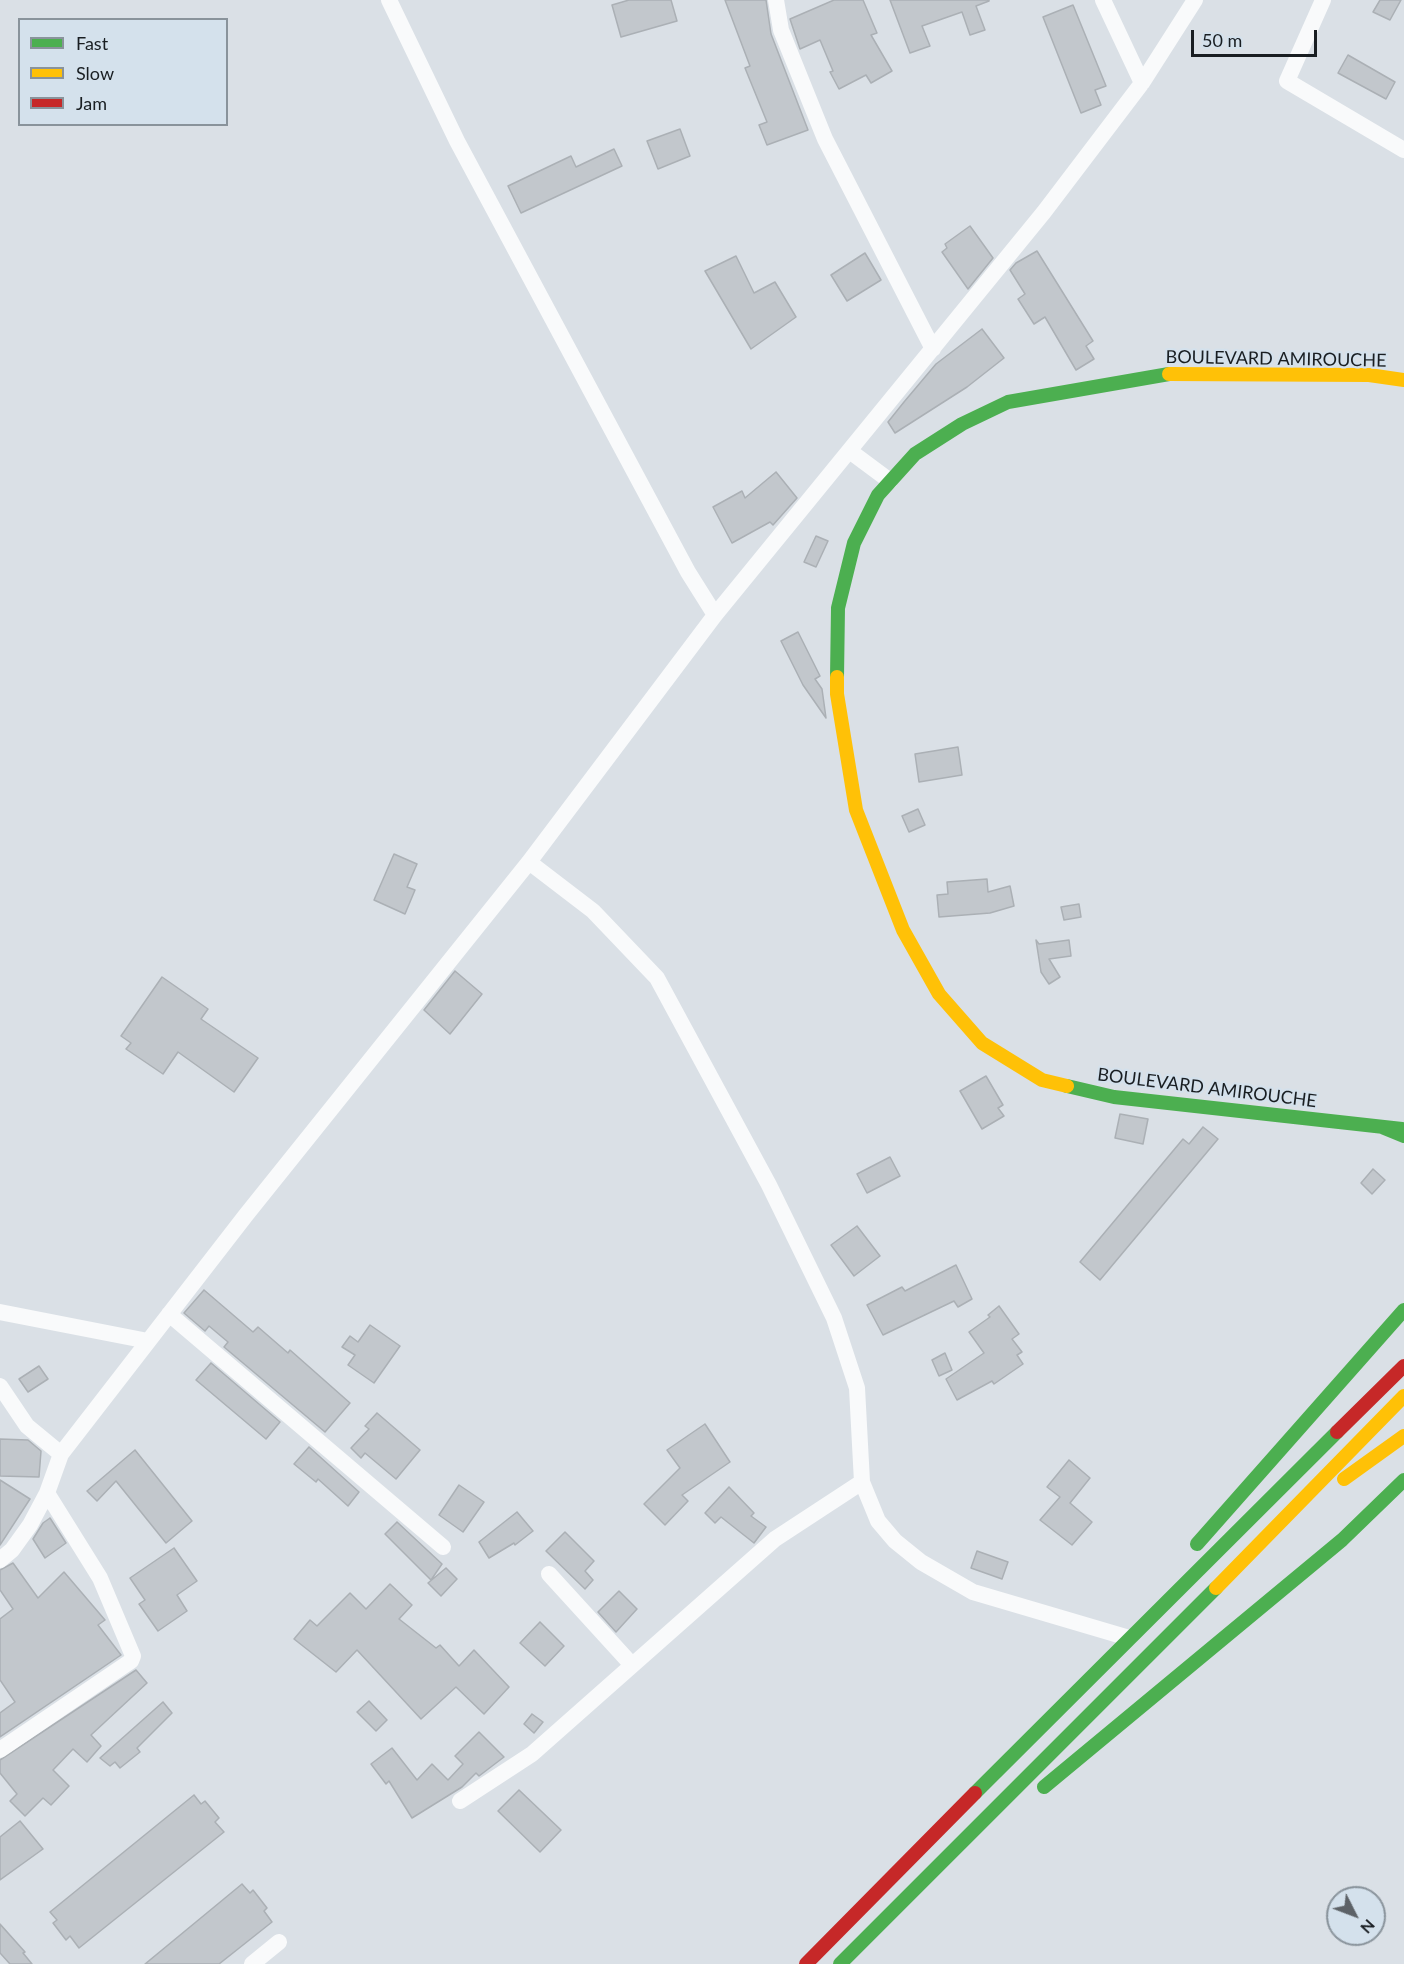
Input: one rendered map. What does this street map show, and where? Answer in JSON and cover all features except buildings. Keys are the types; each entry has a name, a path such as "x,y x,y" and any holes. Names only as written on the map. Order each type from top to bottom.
{"main road":[{"name":"BOULEVARD AMIROUCHE","path":"1382,1127 1114,1097 1042,1080 982,1043 939,994 903,930 856,810 837,694 838,608 854,543 878,495 915,454 962,424 1008,402 1173,373 1369,375 1404,380"},
{"path":"1382,1127 1404,1128"},
{"path":"1382,1127 1404,1136"},
{"path":"1189,1554 1404,1310"},
{"path":"806,1964 1133,1634 1404,1366"},
{"path":"843,1961 1294,1511 1404,1396"},
{"path":"1294,1511 1337,1484 1404,1436"},
{"path":"1367,1483 1379,1453"},
{"path":"1033,1797 1348,1533 1404,1480"},
{"path":"1348,1533 1360,1503"},
{"path":"1133,1634 1174,1574"},
{"path":"843,1961 997,1827"}],"street":[{"path":"389,0 457,141 688,572 715,615"},
{"path":"776,0 781,30 825,139 933,349"},
{"path":"1102,0 1142,83"},
{"path":"0,1560 12,1550 30,1526 47,1493 61,1454 169,1314 529,862 715,615 851,452 1044,212 1142,83 1195,0"},
{"path":"1323,0 1287,81 1404,150"},
{"path":"851,452 891,482"},
{"path":"529,862 593,911 657,978 769,1185 834,1318 857,1388 861,1482 878,1521 895,1541 921,1562 973,1592 1133,1634"},
{"path":"0,1312 148,1341"},
{"path":"169,1314 443,1547"},
{"path":"0,1386 27,1425 61,1454"},
{"path":"460,1801 532,1754 776,1539 861,1482"},
{"path":"0,1750 131,1661 133,1656 100,1578 47,1493"},
{"path":"549,1574 632,1665"},
{"path":"252,1964 279,1942"}],"traffic: fast":[{"path":"837,677 838,608 854,543 878,495 915,454 962,424 1008,402 1169,374"},
{"path":"1067,1086 1114,1097 1402,1129"},
{"path":"1382,1127 1404,1136"},
{"path":"1197,1544 1404,1310"},
{"path":"975,1793 1337,1432"},
{"path":"1044,1787 1342,1540 1404,1480"},
{"path":"840,1964 1216,1588"}],"traffic: slow":[{"path":"1169,374 1369,375 1404,380"},
{"path":"837,677 837,694 856,810 903,930 939,994 982,1043 1042,1080 1067,1086"},
{"path":"1216,1588 1404,1396"},
{"path":"1344,1479 1404,1436"}],"traffic: jam":[{"path":"1337,1432 1404,1366"},
{"path":"806,1964 975,1793"}]}
